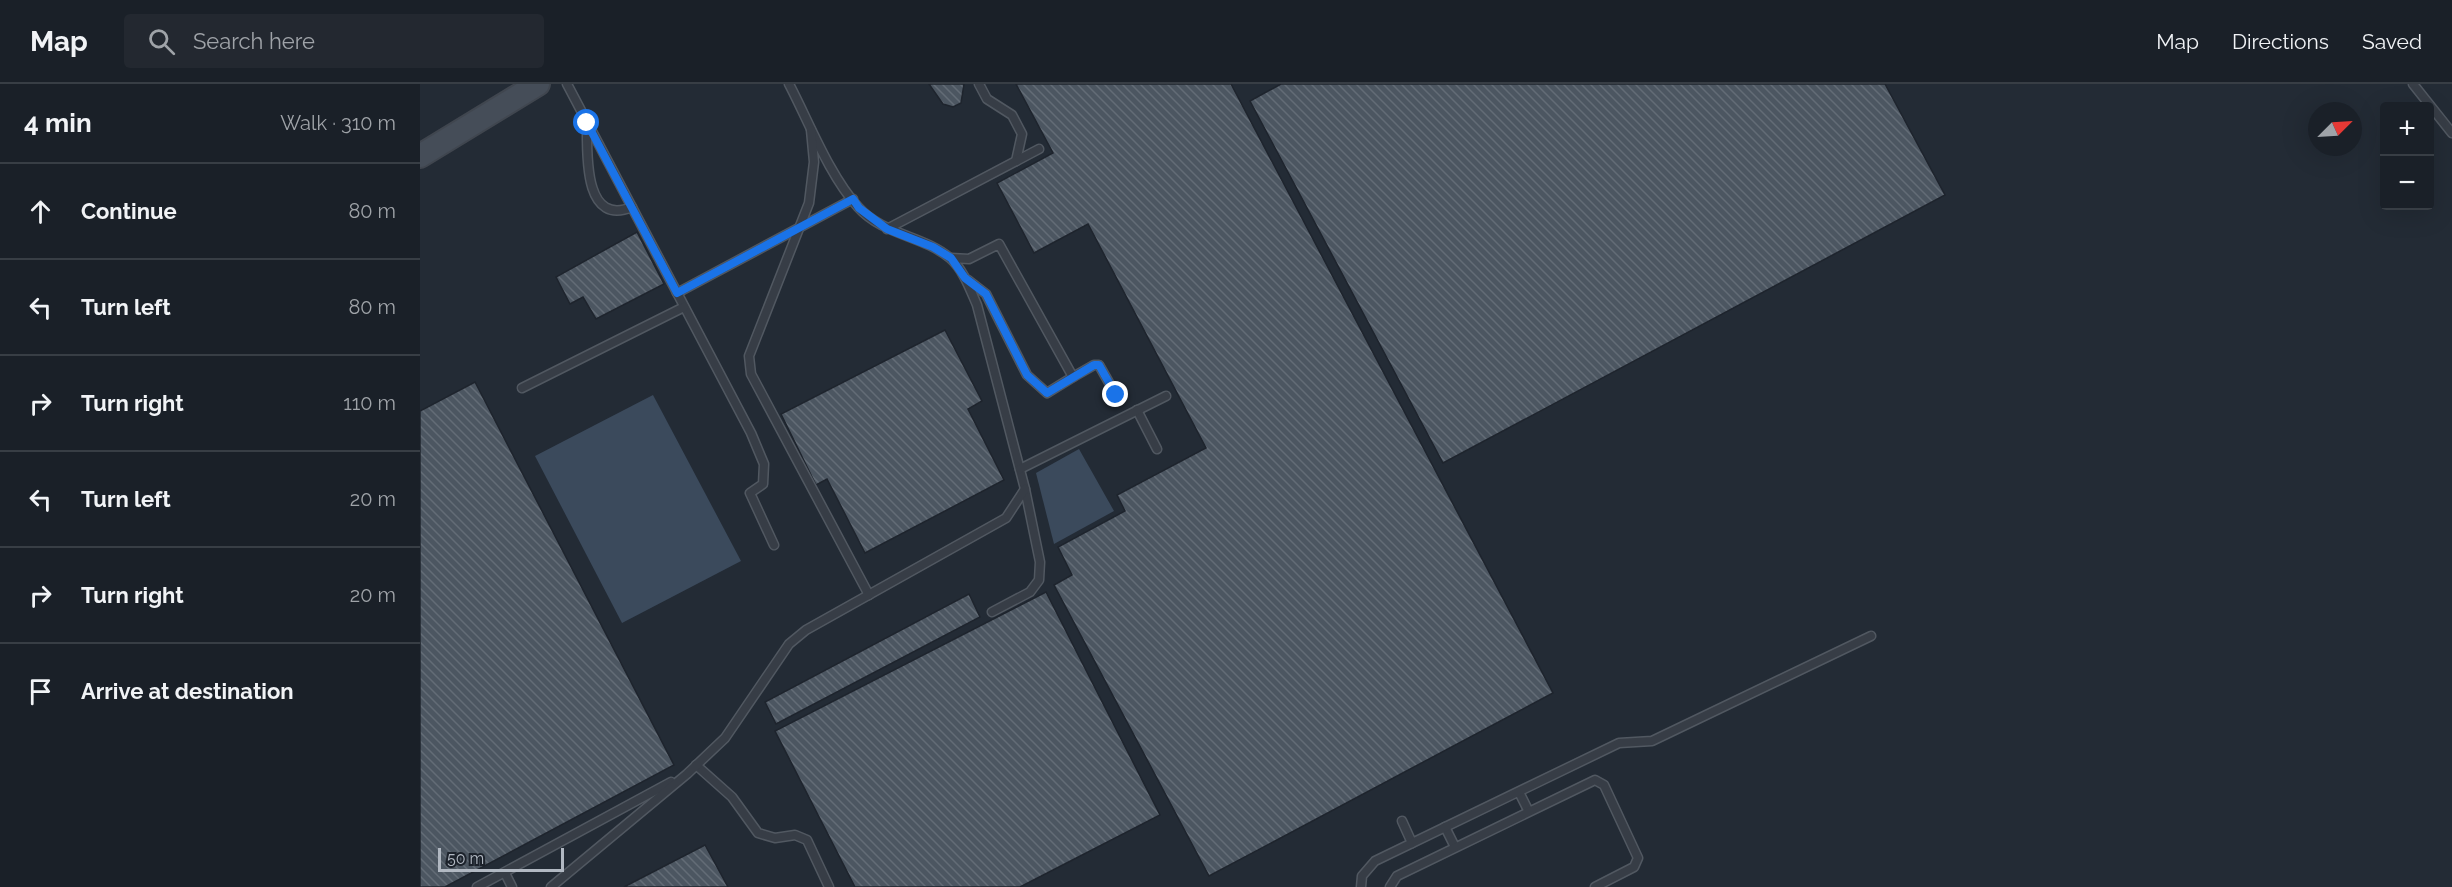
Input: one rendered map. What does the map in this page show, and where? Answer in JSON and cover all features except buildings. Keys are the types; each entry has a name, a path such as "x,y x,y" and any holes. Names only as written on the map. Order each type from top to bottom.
{"street":[{"path":"420,156 538,84"}],"lane":[{"path":"567,84 751,433 764,464 763,484 750,493 774,545"},
{"path":"789,84 838,179 859,208 887,229 933,247 951,258 965,278 977,305 1025,489 1040,562 1039,580 1030,592 992,612"},
{"path":"979,84 987,99 1012,115 1022,134 1016,161"},
{"path":"2413,84 2452,133"},
{"path":"587,123 590,184 597,199 607,210 619,213 632,207"},
{"path":"810,125 814,162 808,203 749,356 751,374 869,595"},
{"path":"887,229 1039,149"},
{"path":"677,293 800,225 853,199"},
{"path":"951,258 969,259 999,244 1073,377"},
{"path":"965,278 986,294 1027,375 1047,393 1094,365 1099,365 1116,395"},
{"path":"522,388 684,307"},
{"path":"1020,469 1166,396"},
{"path":"1137,410 1157,449"},
{"path":"551,887 687,774 725,738 789,644 806,630 1006,518 1025,489"},
{"path":"1361,887 1362,876 1370,865 1412,843 1619,743 1652,741 1870,636"},
{"path":"696,765 732,797 758,832 775,838 795,835 807,840 829,886"},
{"path":"477,887 687,774"},
{"path":"1390,887 1397,876 1593,780 1602,782 1638,862 1634,867 1595,887"},
{"path":"1519,792 1528,810"},
{"path":"1402,821 1412,843"},
{"path":"1445,827 1455,847"},
{"path":"504,873 512,887"}],"water":[{"path":"653,395 741,561 622,623 535,456"},
{"path":"1079,449 1114,511 1054,544 1036,473"}],"route":[{"path":"587,123 677,293 800,225 853,199 859,208 887,229 933,247 951,258 965,278 986,294 1027,375 1047,393 1094,365 1099,365 1116,395"}]}
